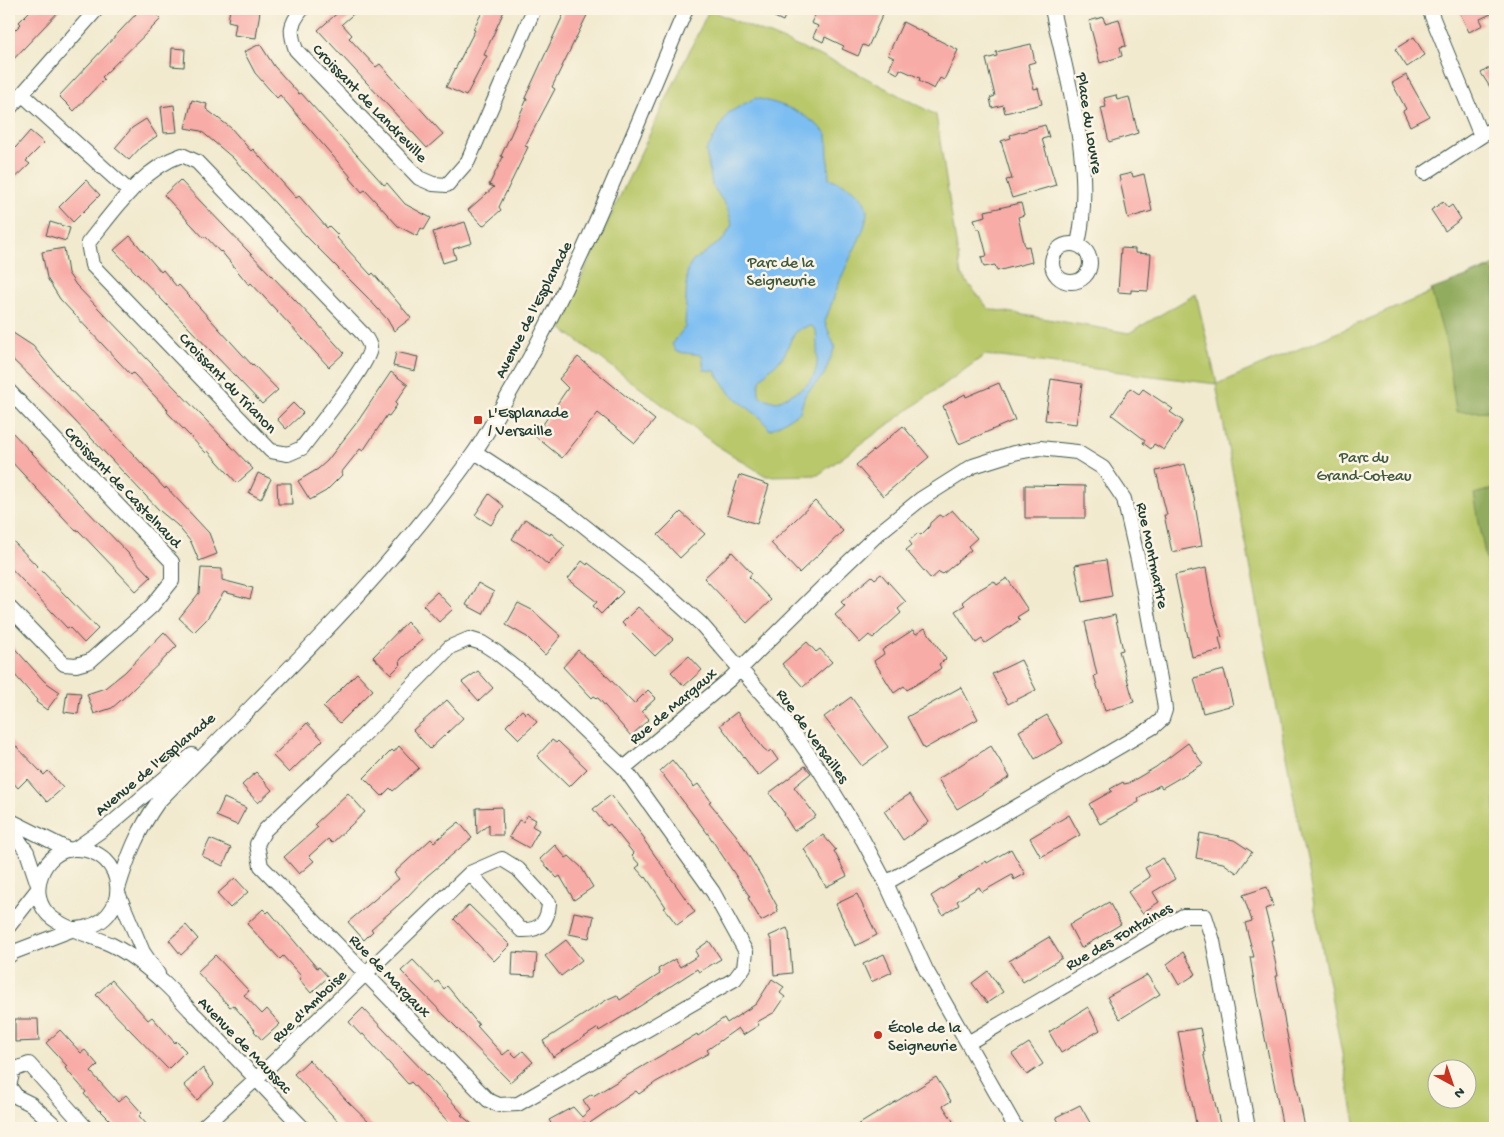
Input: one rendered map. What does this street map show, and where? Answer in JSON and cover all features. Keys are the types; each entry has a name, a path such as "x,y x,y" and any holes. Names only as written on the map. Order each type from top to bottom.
{"street":[{"path":"9,109 97,9"},
{"name":"Croissant de Landreville","path":"302,9 294,20 290,33 296,50 420,178 433,184 447,185 468,161 534,9"},
{"name":"Avenue de l'Esplanade","path":"118,891 128,853 143,823 158,802 360,596 427,515 475,452 535,351 576,266 686,9"},
{"name":"Place du Louvre","path":"1052,9 1082,164 1082,226 1078,244"},
{"path":"1429,9 1481,136"},
{"path":"22,94 130,192"},
{"path":"1425,174 1495,128"},
{"name":"Croissant du Trianon","path":"182,155 197,162 363,334 370,347 364,364 302,448 288,454 272,451 92,265 88,243 130,192 162,164 174,158 182,155"},
{"name":"Croissant de Castelnaud","path":"9,391 172,562 172,581 152,606 90,661 76,666 64,664 9,607"},
{"name":"Rue Montmartre","path":"741,668 880,532 921,499 965,470 1014,452 1040,448 1077,452 1103,468 1114,480 1124,498 1140,569 1161,674 1165,710 1162,720 1153,728 886,883"},
{"name":"Rue de Versailles","path":"475,452 568,513 620,553 701,624 783,718 819,769 859,833 886,883 926,970 1016,1128"},
{"name":"Rue de Margaux","path":"469,640 482,643 496,652 534,682 624,768 703,876 746,952 744,967 734,979 518,1104 499,1105 488,1100 365,974 261,866 257,844 265,830 351,748 450,647 469,640"},
{"name":"Rue de Margaux","path":"624,768 741,668"},
{"name":"Avenue de l'Esplanade","path":"72,849 126,811 254,702"},
{"path":"9,820 72,849 91,851 106,859 115,873 118,891 114,907 104,920 86,928 75,929 14,952 9,956"},
{"path":"9,826 27,852 44,911 62,926 75,929"},
{"path":"9,926 38,887 41,873 48,862 58,854 72,849"},
{"name":"Rue d'Amboise","path":"202,1128 256,1080 470,872 502,859 518,869 549,903 549,916 536,928 521,930 470,872"},
{"name":"Avenue de Maussac","path":"118,891 143,952 164,983 303,1128"},
{"name":"Rue des Fontaines","path":"968,1043 1183,916 1205,916 1213,942 1248,1128"},
{"name":"Avenue de Maussac","path":"75,929 115,946 164,983"},
{"path":"58,1128 32,1104 17,1097 9,1086 13,1070 29,1064 86,1128"}],"green space":[{"path":"709,10 840,64 936,115 961,275 989,309 1129,333 1196,294 1217,384 1495,265 1495,1128 1356,1128 1216,384 985,355 818,475 766,476 716,445 558,326"},
{"path":"1491,268 1495,275 1495,411 1456,412 1447,347 1431,290"},
{"path":"1495,488 1495,611 1474,494"}],"water":[{"path":"755,98 785,106 811,120 827,134 829,178 847,186 859,195 865,204 867,214 865,225 841,279 825,322 835,347 824,375 805,395 800,412 770,430 762,419 730,394 715,371 704,370 702,355 676,352 672,344 685,327 687,270 693,261 724,239 732,224 727,207 712,185 706,151 728,113","holes":["811,326 816,330 816,368 814,376 809,383 776,402 760,397 759,384 761,379 785,354 794,335 803,328"]}],"building":[{"path":"32,9 61,9 9,64 9,36"},
{"path":"130,9 150,9 161,19 102,77 104,79 74,111 59,96 136,14"},
{"path":"230,9 260,11 256,38 234,35 236,23 228,21"},
{"path":"342,9 359,9 342,24 352,35 349,38 376,67 380,64 443,134 427,148 318,30"},
{"path":"484,9 505,9 484,55 487,56 466,96 446,87"},
{"path":"566,9 590,9 552,87 555,89 525,146 528,147 499,207 501,210 483,226 468,210 494,187 489,185 527,99 525,98"},
{"path":"757,9 788,9 783,21"},
{"path":"818,9 871,9 883,14 868,47 863,45 858,56 842,49 844,46 825,37 823,42 813,37 818,26 811,23"},
{"path":"1458,9 1495,9 1495,12 1480,19 1483,25 1469,32"},
{"path":"1103,17 1105,23 1119,19 1126,46 1120,47 1122,56 1100,63 1089,21"},
{"path":"903,22 958,50 944,80 940,78 934,89 919,81 920,78 900,69 898,74 889,69 894,58 888,55"},
{"path":"1414,37 1425,55 1407,67 1395,49"},
{"path":"260,44 274,66 384,185 387,183 405,204 431,218 424,230 421,228 417,236 398,226 365,190 362,192 280,95 277,98 255,73 244,52"},
{"path":"1031,44 1035,62 1028,64 1034,89 1038,88 1042,104 1005,113 1003,105 992,108 990,98 995,96 986,59 997,56 996,52"},
{"path":"172,48 185,49 184,67 171,66"},
{"path":"1495,64 1495,95 1481,73"},
{"path":"1406,75 1429,116 1410,126 1403,111 1406,109 1392,83"},
{"path":"1116,95 1117,100 1129,97 1138,133 1109,142 1101,108 1106,107 1104,98"},
{"path":"192,100 207,104 206,109 231,128 251,151 253,149 296,198 299,196 327,228 329,226 339,236 337,238 371,275 373,273 411,318 394,331 387,319 367,297 306,236 233,158 201,131 185,128"},
{"path":"174,105 177,132 164,133 161,107"},
{"path":"146,119 157,136 141,147 129,160 115,148 132,128"},
{"path":"1045,125 1049,137 1042,139 1056,185 1012,198 1006,180 1012,179 1001,141 1011,138 1010,135"},
{"path":"30,131 44,143 26,161 30,164 9,184 9,155"},
{"path":"1132,173 1133,177 1144,174 1152,211 1128,218 1119,176"},
{"path":"86,180 100,195 73,222 59,207"},
{"path":"180,180 344,353 329,367 251,283 249,285 221,251 205,236 204,238 164,195"},
{"path":"1443,202 1448,208 1452,205 1461,219 1445,231 1431,210"},
{"path":"1021,203 1024,215 1018,217 1025,247 1029,246 1032,262 997,271 995,265 984,267 981,257 987,256 980,229 977,229 974,219 986,216 985,211"},
{"path":"50,222 70,228 66,241 46,235"},
{"path":"465,222 472,243 453,249 456,259 443,263 433,232"},
{"path":"130,236 161,272 163,270 177,287 179,285 252,365 278,390 262,404 114,250"},
{"path":"64,248 68,273 76,285 253,469 237,483 208,451 206,453 133,373 131,375 60,299 47,278 42,252"},
{"path":"1121,248 1135,249 1135,253 1151,254 1148,291 1131,290 1131,293 1118,292"},
{"path":"13,333 33,346 62,381 91,411 93,410 165,489 166,487 209,533 217,554 199,561 191,542 177,525 160,511 58,403 9,356 9,339"},
{"path":"396,352 418,357 415,371 393,366"},
{"path":"578,357 655,420 635,443 598,413 562,458 535,436 568,388 559,379"},
{"path":"391,372 408,385 395,403 397,405 389,416 387,415 363,451 360,449 341,473 342,475 326,491 310,500 298,481 327,461 358,421"},
{"path":"1051,379 1082,384 1076,424 1045,420"},
{"path":"999,383 1015,420 959,444 943,406 965,394 966,397"},
{"path":"1130,388 1139,394 1143,389 1173,409 1170,412 1183,421 1164,450 1154,444 1151,449 1143,443 1145,440 1112,415"},
{"path":"293,403 303,413 286,429 277,419"},
{"path":"903,426 929,457 883,496 856,465"},
{"path":"9,429 151,577 136,591 78,530 76,531 9,459"},
{"path":"1185,464 1194,498 1202,546 1172,552 1164,515 1167,515 1156,471"},
{"path":"258,473 271,479 261,499 249,493"},
{"path":"739,475 769,485 757,524 727,514"},
{"path":"277,483 291,483 292,504 278,504"},
{"path":"1025,485 1085,486 1085,518 1025,518"},
{"path":"489,494 504,506 491,525 475,515"},
{"path":"815,501 843,531 799,573 771,543"},
{"path":"952,510 977,538 968,546 971,550 943,574 939,572 931,579 906,550 912,545 909,541 918,533 921,535 939,515 943,517"},
{"path":"681,512 705,534 680,558 658,535"},
{"path":"525,519 550,535 551,533 565,546 548,565 529,548 512,539"},
{"path":"9,537 98,629 84,643 69,627 67,628 9,566"},
{"path":"732,552 752,573 749,577 771,600 747,623 704,578"},
{"path":"1106,560 1112,596 1082,602 1075,565"},
{"path":"582,561 587,565 588,563 623,592 601,614 593,606 597,602 568,579"},
{"path":"201,568 222,569 222,580 253,588 250,599 224,592 206,620 194,632 179,618 199,593"},
{"path":"1206,568 1212,604 1222,637 1219,638 1222,650 1192,657 1175,575"},
{"path":"881,574 906,602 898,609 901,613 873,638 869,635 860,643 835,615 845,606 841,602 872,576 875,579"},
{"path":"1007,578 1028,610 1017,617 1020,620 985,643 982,639 976,643 955,611 965,605 962,602 972,594 994,581 997,585"},
{"path":"478,583 494,592 483,614 466,605"},
{"path":"437,592 453,609 439,622 423,605"},
{"path":"518,603 532,610 561,636 545,655 527,637 506,625"},
{"path":"638,607 673,639 655,656 622,623"},
{"path":"1115,615 1123,650 1119,651 1134,702 1105,711 1094,676 1097,675 1085,622"},
{"path":"407,622 423,639 402,658 399,662 401,664 391,674 373,657"},
{"path":"925,628 946,659 939,664 941,668 930,676 907,690 904,686 894,693 874,661 884,654 882,650 913,630 916,634"},
{"path":"164,632 177,646 112,708 94,714 87,694 105,688 125,672"},
{"path":"9,642 44,681 60,692 47,710 36,702 37,700 14,674 9,679"},
{"path":"807,642 816,652 820,649 832,662 803,687 782,664"},
{"path":"578,650 602,671 634,704 648,690 656,698 642,711 649,719 631,736 599,699 594,696 592,698 563,667"},
{"path":"689,656 702,670 684,686 671,672"},
{"path":"1021,660 1036,690 1008,704 992,674"},
{"path":"1224,670 1233,705 1203,713 1194,678"},
{"path":"478,671 493,688 479,701 462,682"},
{"path":"357,673 373,690 340,723 323,707"},
{"path":"961,687 978,719 924,749 907,717"},
{"path":"67,692 81,693 78,714 64,712"},
{"path":"851,697 888,747 862,766 824,717"},
{"path":"447,700 463,718 430,749 413,730"},
{"path":"522,710 526,714 528,712 537,722 519,739 506,726"},
{"path":"737,712 763,748 768,752 771,750 778,760 758,776 720,725"},
{"path":"1047,715 1063,743 1035,759 1019,731"},
{"path":"307,723 323,740 289,773 273,756"},
{"path":"9,739 44,775 48,771 63,788 47,802 27,779 18,788 9,778"},
{"path":"552,740 556,743 558,741 587,769 569,787 537,756"},
{"path":"1188,743 1203,764 1162,788 1160,785 1138,798 1139,802 1100,824 1089,804 1112,791 1110,789 1123,782 1124,784 1129,783 1156,767"},
{"path":"399,746 419,768 393,791 390,788 382,796 364,778 392,750 394,752"},
{"path":"991,746 1010,777 957,809 938,779"},
{"path":"672,760 694,787 698,784 711,801 709,802 736,835 761,876 777,906 778,912 761,921 748,898 750,897 708,834 660,771"},
{"path":"805,766 811,773 794,787 816,816 794,831 785,814 769,793"},
{"path":"256,772 272,790 258,803 242,785"},
{"path":"348,793 365,812 332,843 328,839 309,856 314,861 299,874 284,857 318,827 315,824"},
{"path":"910,794 929,822 903,840 884,811"},
{"path":"611,795 645,839 695,912 677,925 664,908 666,907 646,877 636,868 640,865 632,856 634,854 610,824 607,826 593,809"},
{"path":"224,798 246,808 237,825 216,816"},
{"path":"502,807 503,835 489,835 489,824 477,834 476,808"},
{"path":"527,815 536,820 532,826 539,830 529,848 509,837 519,820 523,822"},
{"path":"1069,815 1080,835 1041,857 1030,838"},
{"path":"459,822 472,838 427,876 406,898 371,929 373,931 364,940 348,922 399,879 394,873 431,839 434,842"},
{"path":"1200,833 1234,840 1252,852 1237,873 1223,863 1196,858"},
{"path":"823,835 836,850 834,851 847,876 826,887 804,849"},
{"path":"210,839 231,848 223,866 202,856"},
{"path":"555,845 566,858 569,856 581,867 593,887 574,900 560,876 557,878 540,859"},
{"path":"1011,849 1025,874 1014,880 1012,875 982,892 979,887 957,901 959,905 943,915 931,896 986,861 987,863"},
{"path":"1163,858 1175,879 1153,892 1159,902 1142,913 1128,892 1150,877 1145,868"},
{"path":"235,878 248,892 230,908 217,894"},
{"path":"1267,887 1273,906 1265,909 1273,940 1271,940 1278,976 1276,976 1305,1128 1283,1128 1250,957 1254,957 1245,923 1252,921 1243,895"},
{"path":"857,894 877,935 855,946 836,904"},
{"path":"1109,902 1121,924 1081,948 1069,925"},
{"path":"469,905 510,945 494,961 454,919"},
{"path":"263,909 267,913 269,911 317,968 319,967 328,977 311,993 299,979 301,976 283,956 280,959 247,924"},
{"path":"574,912 594,916 589,938 569,934"},
{"path":"186,925 198,939 181,955 169,940"},
{"path":"787,928 792,973 774,975 772,942 769,936"},
{"path":"1049,937 1062,958 1023,982 1009,961"},
{"path":"566,940 582,960 561,976 545,956"},
{"path":"709,941 721,959 699,972 697,969 640,1006 599,1031 598,1028 553,1057 543,1041 608,999 617,995 620,1000 660,974 658,969 675,959 680,967 698,956 695,951"},
{"path":"513,952 537,954 535,976 512,975"},
{"path":"1183,952 1196,974 1179,985 1167,964"},
{"path":"884,954 892,972 871,982 863,964"},
{"path":"215,955 249,991 244,995 262,1014 267,1009 280,1024 262,1040 233,1005 230,1007 197,972"},
{"path":"413,960 435,983 438,981 444,989 447,986 479,1025 477,1026 503,1055 509,1050 516,1057 523,1051 533,1062 510,1082 401,971"},
{"path":"988,971 1003,992 987,1003 972,983"},
{"path":"1147,975 1160,994 1120,1019 1107,997"},
{"path":"772,979 784,987 780,993 785,997 775,1012 757,1022 759,1025 743,1035 738,1028 707,1050 709,1053 656,1082 639,1094 636,1091 587,1125 585,1122 573,1128 554,1128 549,1120 573,1107 582,1117 590,1110 583,1100 592,1094 593,1096 697,1034 698,1036 724,1018 727,1023 756,1004"},
{"path":"112,980 148,1020 152,1017 175,1043 176,1041 186,1051 168,1069 96,995"},
{"path":"1088,1007 1100,1030 1061,1053 1049,1032"},
{"path":"363,1008 448,1097 463,1114 461,1115 477,1128 454,1128 411,1082 408,1084 363,1034 361,1035 349,1022"},
{"path":"15,1019 38,1019 39,1041 15,1042"},
{"path":"1200,1028 1205,1052 1203,1052 1220,1124 1197,1128 1178,1032"},
{"path":"60,1030 81,1053 85,1050 98,1065 91,1072 118,1102 126,1095 142,1113 139,1116 150,1128 118,1128 99,1111 84,1094 86,1092 65,1068 67,1066 46,1043"},
{"path":"1029,1043 1043,1064 1027,1075 1012,1054"},
{"path":"309,1060 375,1128 344,1128 294,1074"},
{"path":"203,1068 214,1084 197,1100 184,1085"},
{"path":"936,1077 951,1101 943,1106 953,1121 942,1128 853,1128"},
{"path":"1080,1105 1093,1128 1062,1128 1056,1117"}],"place":[{"name":"L'Esplanade / Versaille","path":"478,420"},
{"name":"École de la Seigneurie","path":"878,1035"}],"park label":[{"name":"Parc de la Seigneurie","path":"781,270"},
{"name":"Parc du Grand-Coteau","path":"1364,465"}]}
